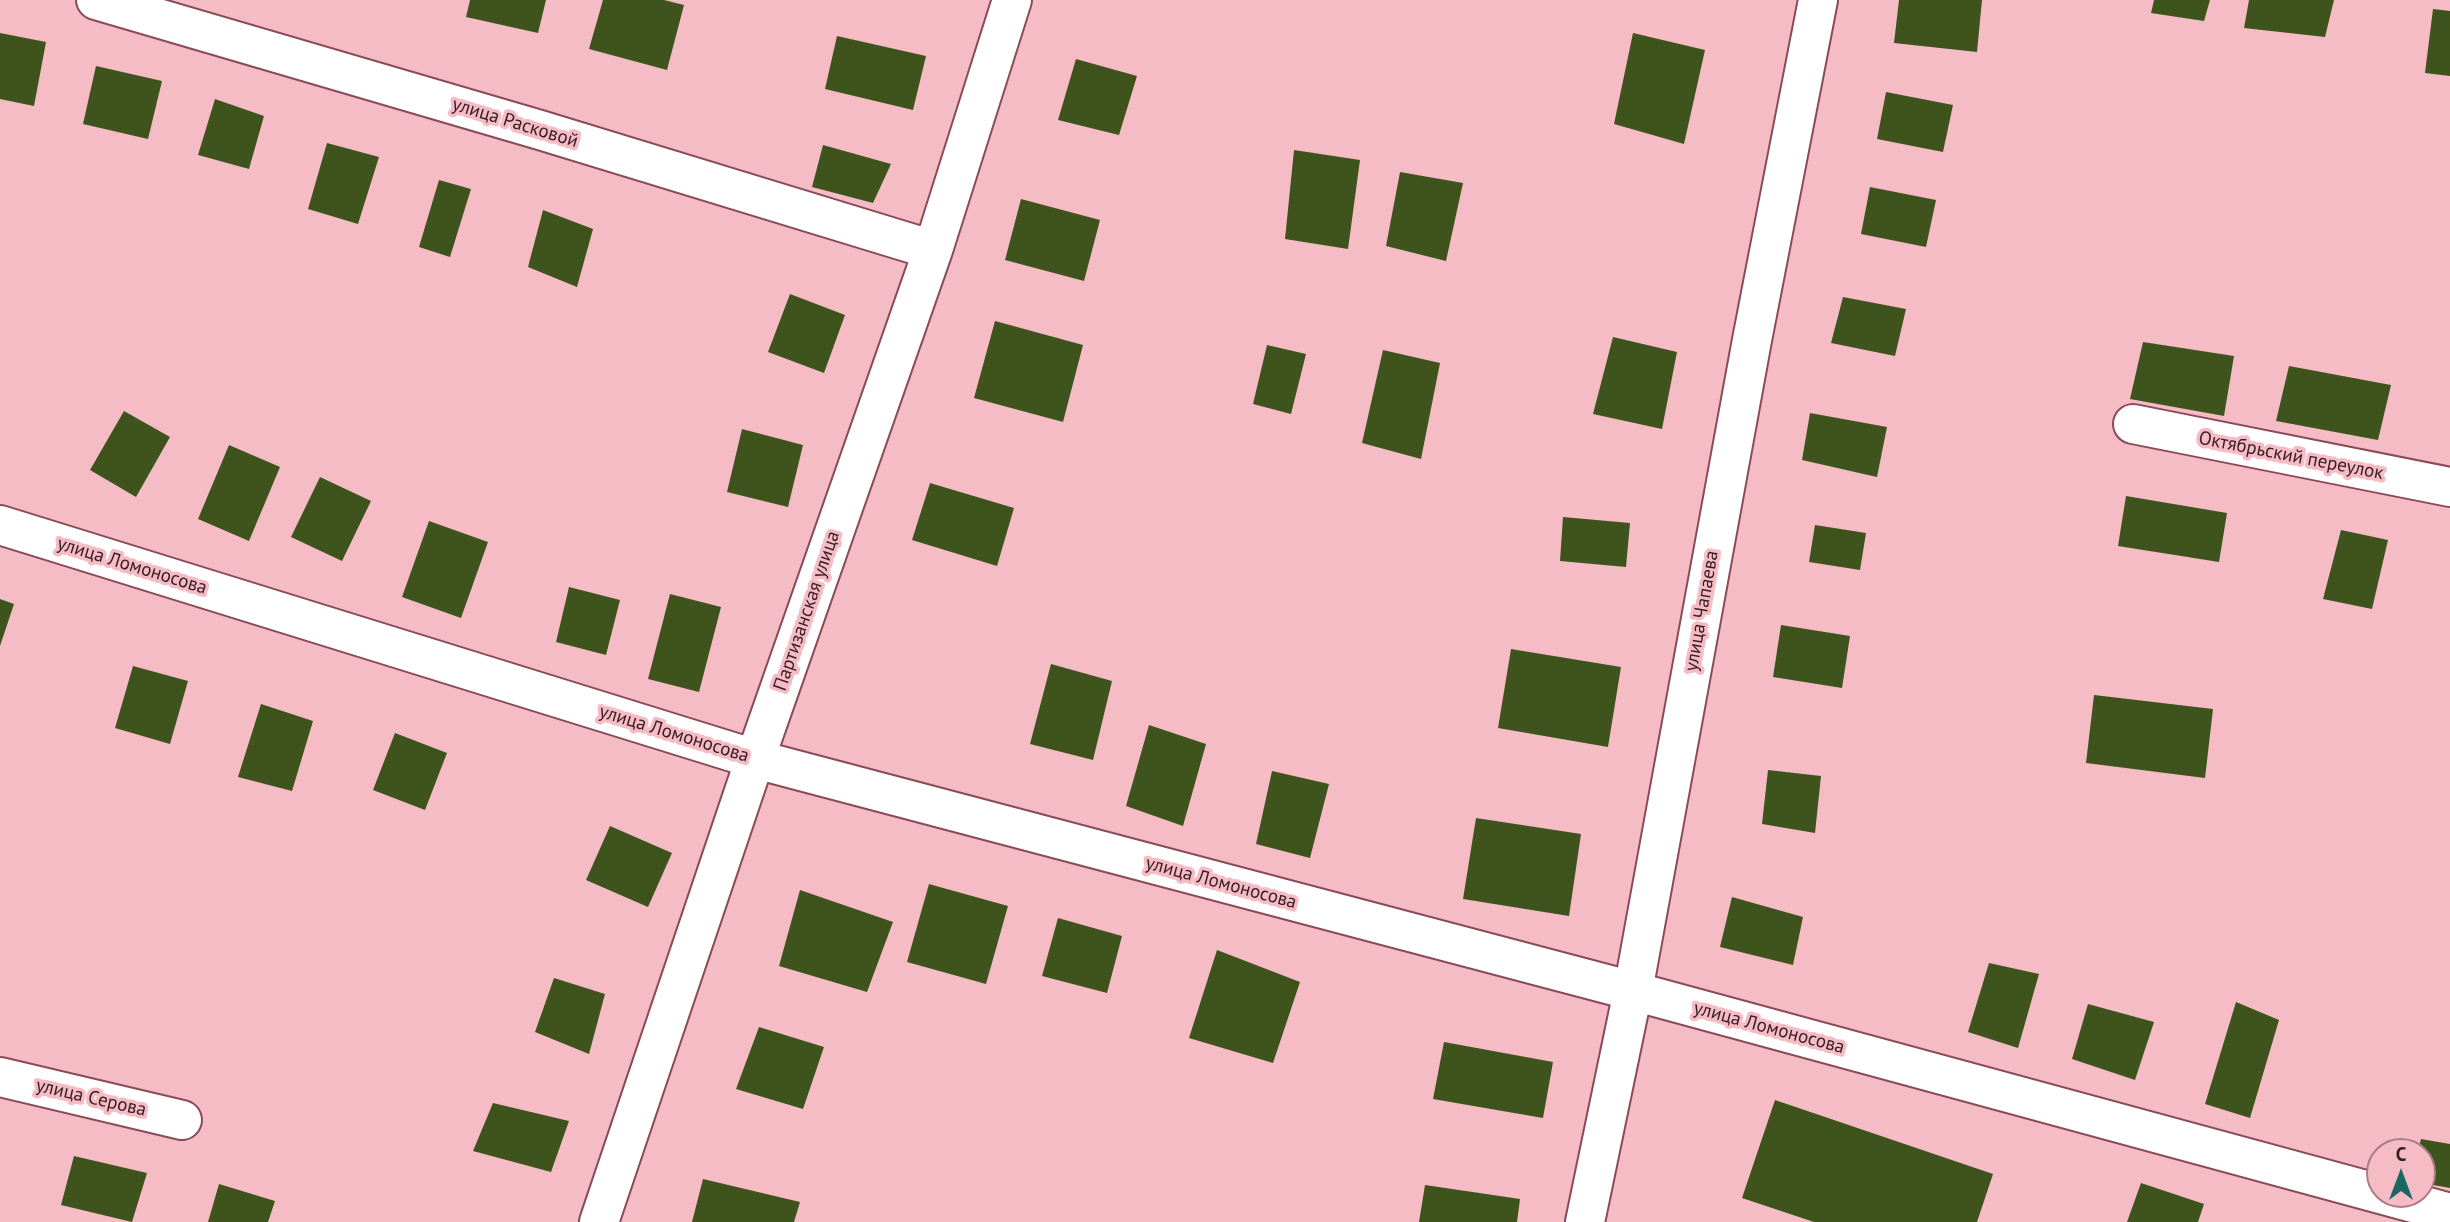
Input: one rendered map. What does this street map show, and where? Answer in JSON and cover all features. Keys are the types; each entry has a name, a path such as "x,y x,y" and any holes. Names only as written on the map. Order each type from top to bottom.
{"street":[{"name":"улица Расковой","path":"96,0 540,130 933,250"},
{"name":"Партизанская улица","path":"599,1222 755,759 933,250 1012,0"},
{"name":"улица Чапаева","path":"1585,1222 1633,991 1752,340 1818,0"},
{"name":"Октябрьский переулок","path":"2133,424 2450,487"},
{"name":"улица Ломоносова","path":"0,524 755,759 1633,991 2450,1213"},
{"name":"улица Серова","path":"0,1077 182,1120"}],"building":[{"path":"470,0 546,0 538,33 466,17"},
{"path":"603,0 664,0 684,5 667,70 589,49"},
{"path":"1899,0 1982,0 1977,52 1894,43"},
{"path":"2154,0 2210,0 2204,21 2151,13"},
{"path":"2249,0 2334,0 2325,37 2244,28"},
{"path":"2433,9 2450,11 2450,76 2425,73"},
{"path":"0,33 46,42 34,106 0,99"},
{"path":"1633,33 1705,50 1684,144 1614,124"},
{"path":"837,36 926,56 913,110 825,89"},
{"path":"1076,59 1137,76 1119,135 1058,120"},
{"path":"96,66 162,81 148,139 83,124"},
{"path":"1886,92 1953,105 1943,152 1877,139"},
{"path":"215,99 264,116 249,169 198,155"},
{"path":"327,143 379,157 358,224 308,209"},
{"path":"823,145 891,164 873,203 812,187"},
{"path":"1294,150 1360,160 1348,249 1285,239"},
{"path":"1400,172 1463,183 1446,261 1386,246"},
{"path":"439,180 471,189 450,257 419,247"},
{"path":"1870,187 1936,200 1926,247 1861,234"},
{"path":"1021,199 1100,220 1084,281 1005,260"},
{"path":"543,210 593,229 577,287 528,267"},
{"path":"790,294 845,315 824,373 768,352"},
{"path":"1843,297 1906,309 1895,356 1831,343"},
{"path":"995,321 1083,345 1063,422 974,398"},
{"path":"1613,337 1677,352 1662,429 1593,414"},
{"path":"2143,342 2234,356 2224,416 2130,399"},
{"path":"1267,345 1306,354 1291,414 1253,404"},
{"path":"1383,350 1440,363 1421,459 1362,443"},
{"path":"2289,366 2391,385 2378,440 2276,421"},
{"path":"124,411 170,437 136,497 90,470"},
{"path":"1810,413 1887,427 1877,477 1802,460"},
{"path":"742,429 803,445 788,507 727,492"},
{"path":"229,445 280,467 249,541 198,519"},
{"path":"320,477 371,501 342,561 291,537"},
{"path":"930,483 1014,508 997,566 912,540"},
{"path":"2126,496 2227,513 2219,562 2118,546"},
{"path":"1563,517 1630,523 1626,567 1560,561"},
{"path":"429,521 488,542 461,618 402,597"},
{"path":"1815,525 1866,533 1860,570 1809,562"},
{"path":"2341,530 2388,540 2372,609 2323,599"},
{"path":"569,587 620,600 606,655 556,642"},
{"path":"670,594 721,607 699,692 648,679"},
{"path":"0,599 14,604 0,646"},
{"path":"1781,625 1850,636 1842,688 1773,677"},
{"path":"1511,649 1621,667 1608,747 1498,728"},
{"path":"1051,664 1112,681 1093,760 1030,744"},
{"path":"133,666 188,681 170,744 115,728"},
{"path":"2094,695 2213,709 2205,778 2086,763"},
{"path":"261,704 313,721 292,791 238,777"},
{"path":"1149,725 1206,744 1183,826 1126,806"},
{"path":"395,733 447,753 425,810 373,790"},
{"path":"1768,770 1821,776 1815,833 1762,824"},
{"path":"1272,771 1329,784 1310,858 1256,844"},
{"path":"1476,818 1581,834 1569,916 1463,899"},
{"path":"610,826 672,853 648,907 586,880"},
{"path":"929,884 1008,906 986,984 907,962"},
{"path":"800,890 893,922 867,992 779,966"},
{"path":"1732,897 1803,917 1793,965 1720,947"},
{"path":"1058,918 1122,936 1107,993 1042,976"},
{"path":"1217,950 1300,982 1273,1063 1189,1038"},
{"path":"1989,963 2039,974 2018,1048 1968,1032"},
{"path":"554,978 605,994 589,1054 535,1032"},
{"path":"2236,1002 2279,1020 2250,1118 2205,1104"},
{"path":"2088,1004 2154,1022 2135,1080 2072,1059"},
{"path":"759,1027 824,1047 803,1109 736,1089"},
{"path":"1444,1042 1553,1062 1543,1118 1433,1099"},
{"path":"1775,1100 1993,1174 1977,1222 1814,1222 1742,1198"},
{"path":"493,1103 569,1121 551,1172 473,1151"},
{"path":"2436,1142 2450,1144 2450,1188 2436,1186"},
{"path":"74,1156 147,1173 132,1222 61,1205"},
{"path":"703,1179 800,1202 794,1222 692,1222"},
{"path":"2141,1183 2204,1204 2198,1222 2127,1222"},
{"path":"219,1184 275,1201 268,1222 208,1222"},
{"path":"1425,1185 1520,1199 1517,1222 1419,1222"}]}
